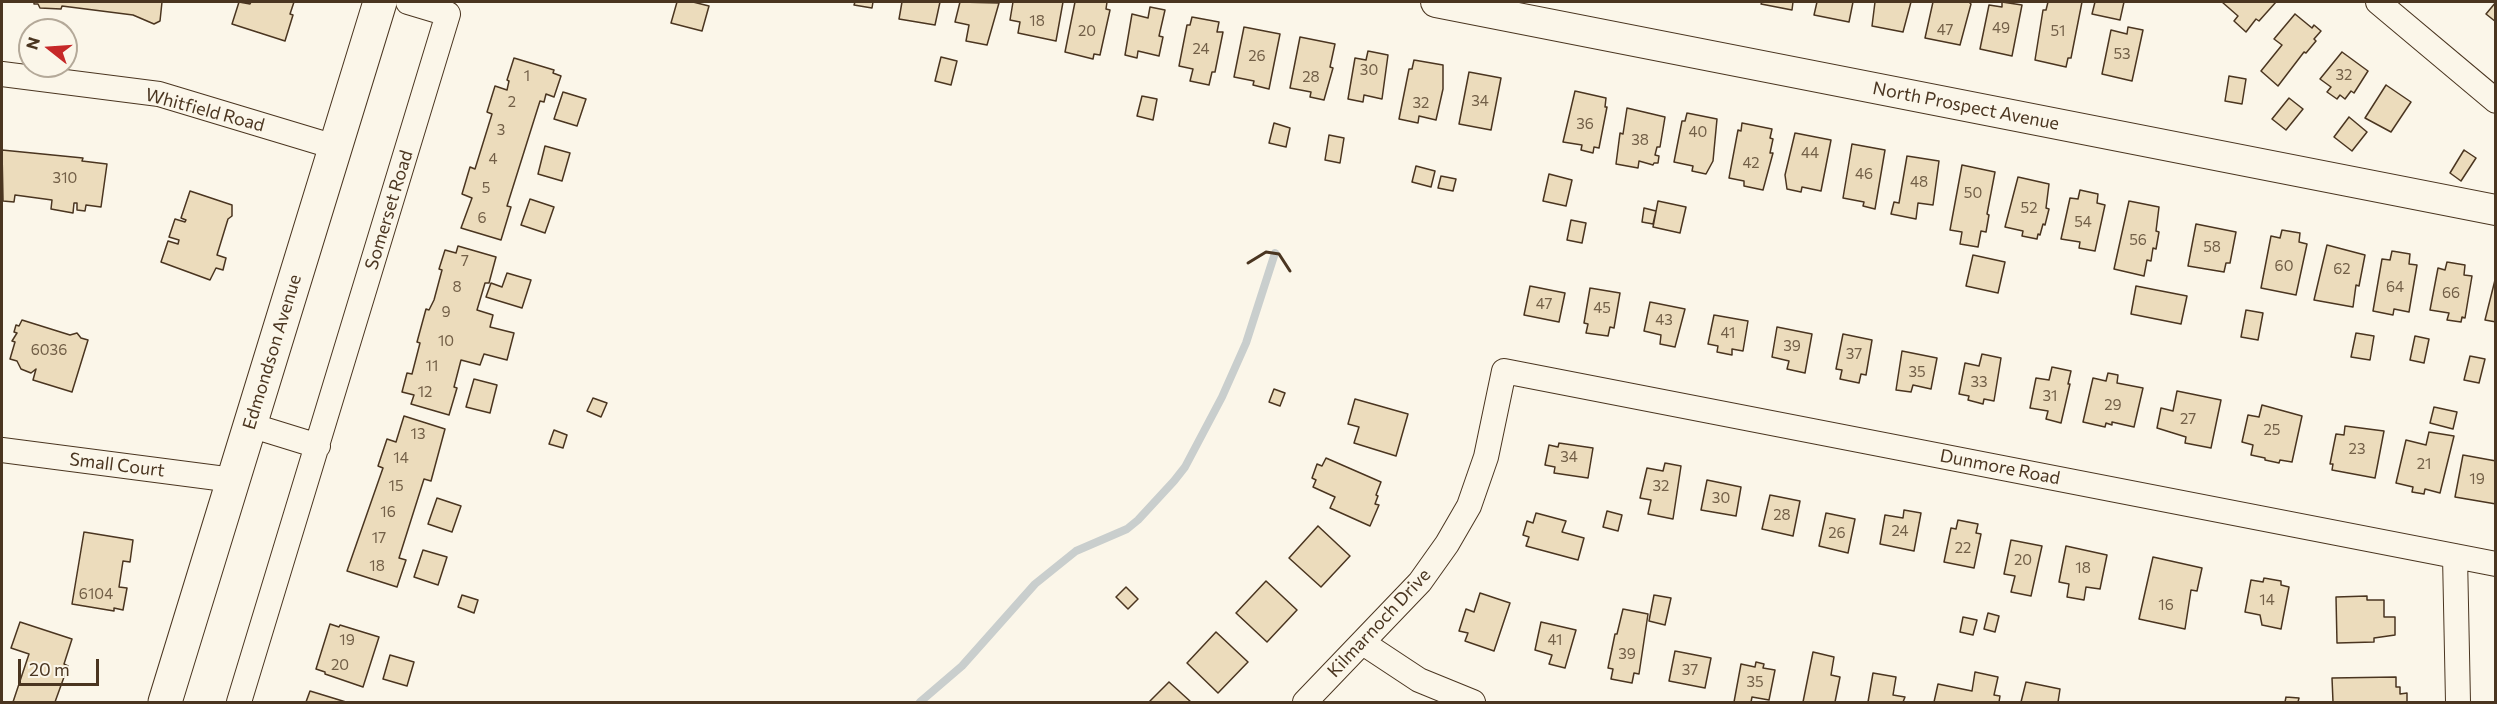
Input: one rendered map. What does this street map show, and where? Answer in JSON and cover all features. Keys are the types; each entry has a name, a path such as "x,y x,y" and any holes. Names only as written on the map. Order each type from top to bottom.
{"main road":[{"name":"Edmondson Avenue","path":"165,702 380,2"}],"street":[{"name":"Somerset Road","path":"239,702 448,14 408,2"},
{"name":"North Prospect Avenue","path":"1436,2 2496,210"},
{"path":"2378,2 2496,101"},
{"name":"Whitfield Road","path":"2,74 159,94 334,147"},
{"name":"Dunmore Road","path":"1504,371 2496,564"},
{"name":"Kilmarnoch Drive","path":"1305,702 1420,582 1447,544 1469,506 1486,457 1504,371"},
{"path":"250,425 318,446"},
{"name":"Small Court","path":"2,450 233,480"},
{"path":"2455,556 2458,702"},
{"path":"1363,643 1419,680 1473,702"}],"building":[{"path":"34,2 162,2 160,21 154,24 133,15 62,6 61,9 40,8"},
{"path":"239,2 250,4 251,2 294,2 290,14 293,15 285,41 232,24"},
{"path":"677,2 693,2 709,6 702,31 671,23"},
{"path":"855,2 873,2 872,8 854,5"},
{"path":"902,2 940,2 935,25 899,19"},
{"path":"960,2 999,3 987,45 966,41 969,25 955,22"},
{"path":"1013,2 1063,2 1056,41 1018,33 1020,22 1010,20"},
{"path":"1075,2 1107,2 1106,9 1110,10 1100,55 1094,54 1093,59 1065,52"},
{"path":"1762,2 1793,2 1792,10 1761,4"},
{"path":"1817,2 1853,2 1849,22 1814,15"},
{"path":"1875,2 1911,2 1903,32 1872,26"},
{"path":"1933,2 1969,2 1971,4 1960,45 1925,38"},
{"path":"2002,2 2022,5 2012,56 1980,49 1989,5 2002,7"},
{"path":"2048,2 2082,2 2071,58 2068,58 2066,67 2035,60 2043,10 2046,10"},
{"path":"2095,2 2124,2 2120,20 2092,14"},
{"path":"2222,2 2276,2 2259,21 2256,19 2246,32 2234,21 2238,16"},
{"path":"2496,2 2496,22 2486,14"},
{"path":"1150,7 1165,10 1159,36 1163,37 1159,56 1138,51 1137,58 1125,55 1132,14 1148,18"},
{"path":"2295,14 2312,28 2314,25 2321,31 2314,39 2316,41 2306,53 2304,52 2278,86 2261,71 2282,45 2274,39"},
{"path":"1192,17 1219,22 1217,32 1223,32 1215,72 1212,72 1209,85 1190,81 1193,69 1179,66 1187,25 1190,25"},
{"path":"1244,27 1280,34 1269,89 1253,85 1254,81 1234,77"},
{"path":"2128,27 2143,30 2132,81 2102,74 2111,30 2127,34"},
{"path":"1300,37 1335,44 1330,67 1333,68 1324,100 1310,97 1311,92 1290,88"},
{"path":"1368,51 1388,55 1382,99 1364,95 1363,102 1348,99 1355,58 1366,60"},
{"path":"2342,52 2368,71 2354,93 2351,91 2345,99 2340,95 2337,99 2327,92 2331,87 2320,79"},
{"path":"941,57 957,61 951,85 935,81"},
{"path":"514,58 554,70 553,73 561,76 554,97 546,94 544,102 540,101 507,206 511,207 501,240 461,228 472,198 462,194 470,167 475,169 492,114 487,112 495,86 507,90 509,81 507,80"},
{"path":"1414,60 1443,65 1443,89 1436,120 1419,116 1418,123 1399,119 1409,69 1412,69"},
{"path":"1469,72 1501,78 1491,130 1459,124"},
{"path":"2229,76 2246,79 2242,104 2225,101"},
{"path":"2386,85 2411,102 2391,132 2365,118"},
{"path":"1575,91 1606,98 1605,107 1607,107 1599,148 1594,147 1593,153 1581,150 1582,145 1563,142"},
{"path":"563,92 586,99 577,126 554,119"},
{"path":"1142,96 1157,99 1153,120 1137,116"},
{"path":"2289,98 2303,109 2286,130 2272,119"},
{"path":"1627,108 1665,117 1660,147 1657,147 1655,155 1659,156 1658,163 1653,165 1639,161 1638,168 1616,164 1620,133 1623,134"},
{"path":"1687,113 1717,119 1713,161 1706,174 1692,171 1693,166 1674,162 1682,121 1685,121"},
{"path":"2349,117 2367,132 2352,151 2334,137"},
{"path":"1274,123 1290,128 1286,147 1269,143"},
{"path":"1742,123 1772,129 1770,138 1773,139 1770,153 1773,153 1763,190 1744,186 1744,181 1729,178 1738,130 1741,131"},
{"path":"1795,133 1831,140 1821,191 1802,187 1801,192 1787,189 1785,175"},
{"path":"1329,135 1344,138 1340,163 1325,160"},
{"path":"1852,144 1885,150 1875,209 1863,206 1864,202 1843,198"},
{"path":"545,146 570,153 562,181 538,174"},
{"path":"2,150 83,158 82,161 107,164 101,207 86,205 85,211 77,210 77,203 74,203 73,213 51,209 52,200 15,195 14,202 3,201"},
{"path":"2464,150 2476,158 2461,181 2450,173"},
{"path":"1907,156 1939,161 1933,205 1918,203 1916,219 1891,214 1894,202 1899,203"},
{"path":"1962,165 1995,172 1986,232 1981,231 1978,247 1960,244 1962,232 1950,230"},
{"path":"1416,166 1435,171 1431,187 1412,182"},
{"path":"1549,174 1572,180 1566,206 1543,201"},
{"path":"1441,176 1456,179 1453,191 1438,188"},
{"path":"2018,177 2049,184 2046,208 2049,209 2045,225 2043,224 2037,239 2022,236 2023,231 2005,227"},
{"path":"2080,190 2098,194 2097,203 2105,205 2095,251 2079,248 2080,242 2061,239 2070,198 2078,199"},
{"path":"190,191 232,205 232,216 228,219 217,255 226,258 223,270 216,268 210,280 161,262 168,241 178,244 179,240 169,237 175,219 185,222 186,220 181,218"},
{"path":"530,199 554,207 545,233 521,225"},
{"path":"1658,201 1686,207 1680,233 1653,227"},
{"path":"2129,201 2159,207 2156,249 2153,248 2151,261 2147,260 2144,276 2114,269"},
{"path":"1644,208 1656,211 1653,224 1642,222"},
{"path":"1571,220 1586,223 1582,243 1567,240"},
{"path":"2196,224 2236,232 2230,263 2226,263 2224,272 2188,266"},
{"path":"2282,230 2300,233 2299,242 2307,244 2296,295 2261,288 2271,236 2280,238"},
{"path":"2327,245 2365,255 2359,286 2356,285 2353,307 2314,300"},
{"path":"458,246 496,257 489,283 485,283 477,310 493,315 490,327 514,333 507,360 484,354 480,365 461,360 454,387 457,388 449,415 411,404 414,395 402,392 407,373 412,374 420,343 417,342 426,309 429,310 434,300 445,250 456,253"},
{"path":"2392,251 2410,254 2409,264 2417,265 2409,312 2394,309 2393,315 2373,311 2382,259 2390,260"},
{"path":"1973,255 2005,262 1998,293 1966,286"},
{"path":"2447,262 2465,265 2464,275 2472,276 2465,318 2462,317 2461,322 2447,320 2449,313 2430,310 2438,268 2445,270"},
{"path":"507,273 531,280 522,308 486,297 491,283 502,287"},
{"path":"2496,276 2496,322 2485,320"},
{"path":"1530,286 1565,293 1559,322 1524,315"},
{"path":"2136,286 2187,296 2181,324 2131,314"},
{"path":"1590,288 1620,293 1614,328 1610,327 1608,336 1586,333 1588,324 1584,323"},
{"path":"1650,302 1685,309 1675,347 1660,344 1661,335 1644,331"},
{"path":"2246,310 2263,313 2258,340 2241,337"},
{"path":"1714,315 1748,321 1743,351 1732,349 1732,355 1717,352 1718,346 1708,344"},
{"path":"22,320 70,335 77,333 81,338 88,340 72,392 33,380 36,369 31,373 21,369 17,361 10,359 15,342 12,341 17,333 14,332 16,325 19,326"},
{"path":"1777,327 1812,334 1805,373 1787,369 1789,361 1772,357"},
{"path":"2356,333 2374,336 2370,360 2351,357"},
{"path":"1843,334 1872,340 1866,375 1861,374 1859,383 1840,379 1842,370 1836,369"},
{"path":"2415,336 2429,339 2424,363 2410,360"},
{"path":"1902,351 1937,358 1931,389 1913,385 1911,392 1896,390"},
{"path":"1982,354 2001,358 1994,401 1984,399 1983,404 1968,400 1969,396 1959,394 1965,363 1979,366"},
{"path":"2470,356 2485,359 2479,383 2464,380"},
{"path":"2052,367 2071,371 2061,423 2046,419 2048,411 2030,408 2036,378 2049,380"},
{"path":"2108,373 2118,375 2117,383 2143,388 2134,427 2112,422 2112,425 2106,423 2105,427 2083,422 2093,378 2106,381"},
{"path":"474,379 497,385 490,413 466,407"},
{"path":"1274,389 1285,393 1280,406 1269,402"},
{"path":"2177,391 2221,400 2211,448 2185,443 2186,437 2157,428 2161,408 2173,411"},
{"path":"593,398 607,403 601,417 587,411"},
{"path":"1355,399 1408,414 1396,456 1354,443 1359,427 1348,424"},
{"path":"2262,405 2302,416 2292,462 2280,460 2279,463 2251,455 2253,445 2242,442 2248,415 2259,417"},
{"path":"2434,407 2457,412 2453,429 2430,423"},
{"path":"404,416 445,429 431,481 424,479 399,558 406,560 397,587 347,571 383,468 378,466 387,439 396,442"},
{"path":"2345,426 2384,431 2375,478 2332,470 2333,464 2330,464 2336,434 2344,435"},
{"path":"554,430 567,435 563,448 549,444"},
{"path":"2429,432 2454,436 2440,493 2425,489 2424,494 2412,492 2413,487 2396,483 2406,440 2426,445"},
{"path":"1559,443 1593,448 1588,478 1554,473 1555,467 1545,465 1549,445 1558,447"},
{"path":"2463,455 2496,461 2496,504 2455,497"},
{"path":"1326,458 1381,482 1375,504 1379,505 1370,526 1330,508 1335,497 1313,487 1316,480 1312,478 1317,464 1322,466"},
{"path":"1665,463 1681,466 1673,519 1648,514 1651,500 1640,498 1647,468 1663,471"},
{"path":"1707,480 1741,487 1736,516 1701,510"},
{"path":"1770,495 1800,501 1793,536 1762,529"},
{"path":"437,498 461,506 452,532 428,524"},
{"path":"1904,510 1921,513 1914,551 1880,544 1885,515 1903,518"},
{"path":"1607,511 1622,515 1618,531 1603,527"},
{"path":"1536,513 1566,521 1562,532 1584,538 1578,560 1526,546 1529,537 1523,535 1527,521 1533,523"},
{"path":"1826,513 1855,519 1848,553 1819,546"},
{"path":"1958,520 1978,524 1976,533 1981,534 1974,568 1944,562 1951,528 1956,529"},
{"path":"1318,526 1350,556 1321,587 1289,558"},
{"path":"84,532 133,540 130,562 123,561 119,587 127,588 123,610 114,608 114,611 72,604"},
{"path":"2011,540 2042,546 2031,596 2011,592 2015,576 2004,574"},
{"path":"2066,546 2107,555 2100,589 2086,587 2084,600 2067,597 2069,584 2059,582"},
{"path":"423,550 447,557 438,585 414,577"},
{"path":"2153,557 2202,568 2197,591 2191,590 2185,629 2139,619"},
{"path":"2264,578 2281,581 2281,585 2289,587 2281,629 2262,625 2260,615 2245,612 2251,580 2263,582"},
{"path":"1266,581 1297,610 1267,642 1236,613"},
{"path":"1126,587 1138,599 1128,609 1116,597"},
{"path":"1480,593 1510,603 1494,651 1465,641 1468,633 1459,631 1466,609 1474,612"},
{"path":"462,595 478,600 474,613 458,607"},
{"path":"1654,595 1671,598 1665,625 1649,621"},
{"path":"2367,596 2367,600 2384,600 2384,617 2395,617 2395,635 2374,638 2374,642 2337,643 2336,597"},
{"path":"1623,609 1648,614 1639,674 1634,673 1632,683 1611,679 1613,669 1608,668"},
{"path":"1988,613 1999,616 1995,632 1984,629"},
{"path":"1963,617 1977,620 1973,635 1960,632"},
{"path":"20,622 72,639 64,664 68,666 55,702 13,702 29,654 11,648"},
{"path":"1541,622 1576,630 1565,668 1549,664 1552,655 1535,650"},
{"path":"330,624 379,637 363,687 316,669"},
{"path":"1216,632 1248,662 1218,693 1187,663"},
{"path":"1675,651 1711,658 1705,688 1669,681"},
{"path":"1813,652 1834,657 1831,675 1840,677 1835,702 1803,702"},
{"path":"390,655 414,662 407,686 383,679"},
{"path":"1756,662 1764,664 1763,668 1775,670 1769,700 1752,697 1751,702 1734,702 1741,664 1755,667"},
{"path":"1975,672 1998,677 1994,695 2000,696 1999,702 1934,702 1938,684 1972,691"},
{"path":"1873,673 1896,677 1893,695 1905,697 1903,702 1868,702"},
{"path":"2396,677 2396,687 2400,687 2400,694 2407,693 2407,702 2333,702 2332,678"},
{"path":"1169,682 1191,702 1149,702"},
{"path":"2026,682 2060,689 2058,702 2021,702"},
{"path":"310,691 346,702 306,702"},
{"path":"2286,697 2299,698 2298,702 2285,702"}],"waterway":[{"path":"920,702 962,666 1035,584 1076,551 1127,529 1174,481 1185,467 1222,397 1246,343 1275,253"}],"wall":[{"path":"1248,263 1266,252 1279,254 1290,271"}]}
